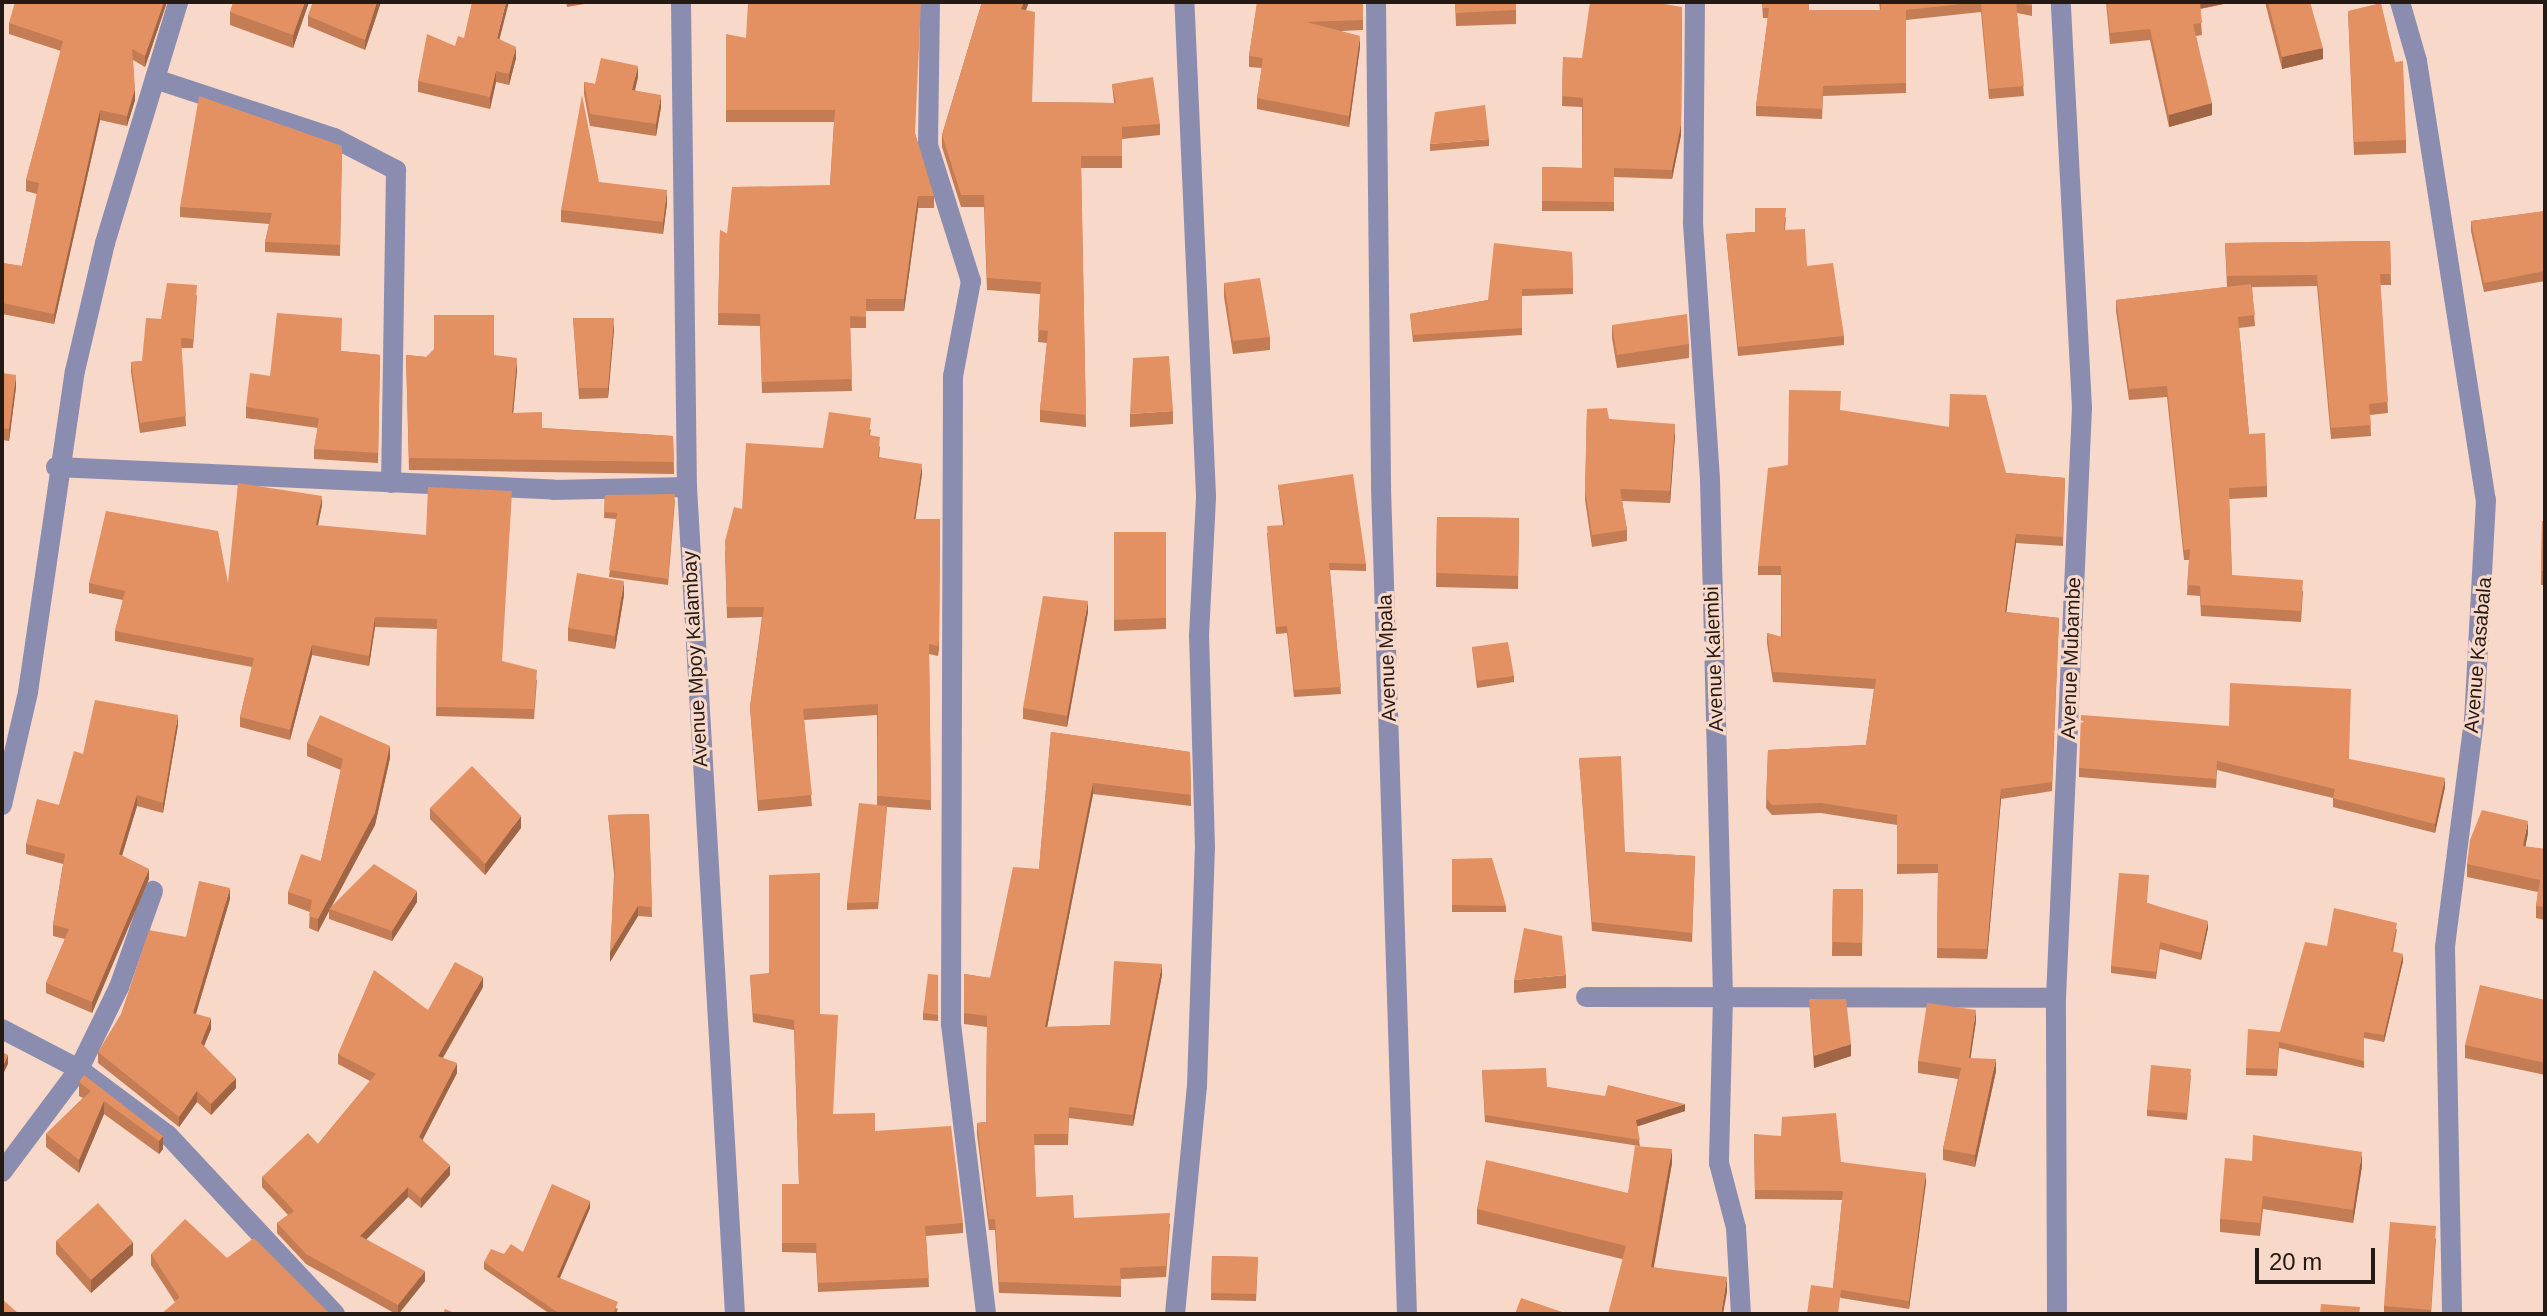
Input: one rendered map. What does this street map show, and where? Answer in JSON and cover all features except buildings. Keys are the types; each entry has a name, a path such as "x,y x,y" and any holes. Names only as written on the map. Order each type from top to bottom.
{"street":[{"path":"2,805 28,692 56,467 105,243 178,2"},
{"name":"Avenue Mpoy Kalambay","path":"681,2 687,487 735,1314"},
{"path":"930,2 928,145 971,281 953,376 951,1024 986,1314"},
{"path":"1175,1314 1197,1086 1205,848 1199,636 1206,496 1184,2"},
{"name":"Avenue Mpala","path":"1376,2 1381,473 1407,1314"},
{"name":"Avenue Kalembi","path":"1695,2 1693,223 1710,480 1723,997 1719,1163 1736,1228 1741,1314"},
{"name":"Avenue Mubambe","path":"2057,1314 2056,998 2082,408 2061,2"},
{"name":"Avenue Kasabala","path":"2400,2 2417,61 2486,500 2474,720 2445,947 2452,1314"},
{"path":"155,79 349,144 396,170 391,483"},
{"path":"56,467 391,483 687,487"},
{"path":"2,1172 79,1069 119,987 153,891"},
{"path":"1586,997 2056,998"},
{"path":"2,1029 79,1069 168,1135 335,1314"}]}
